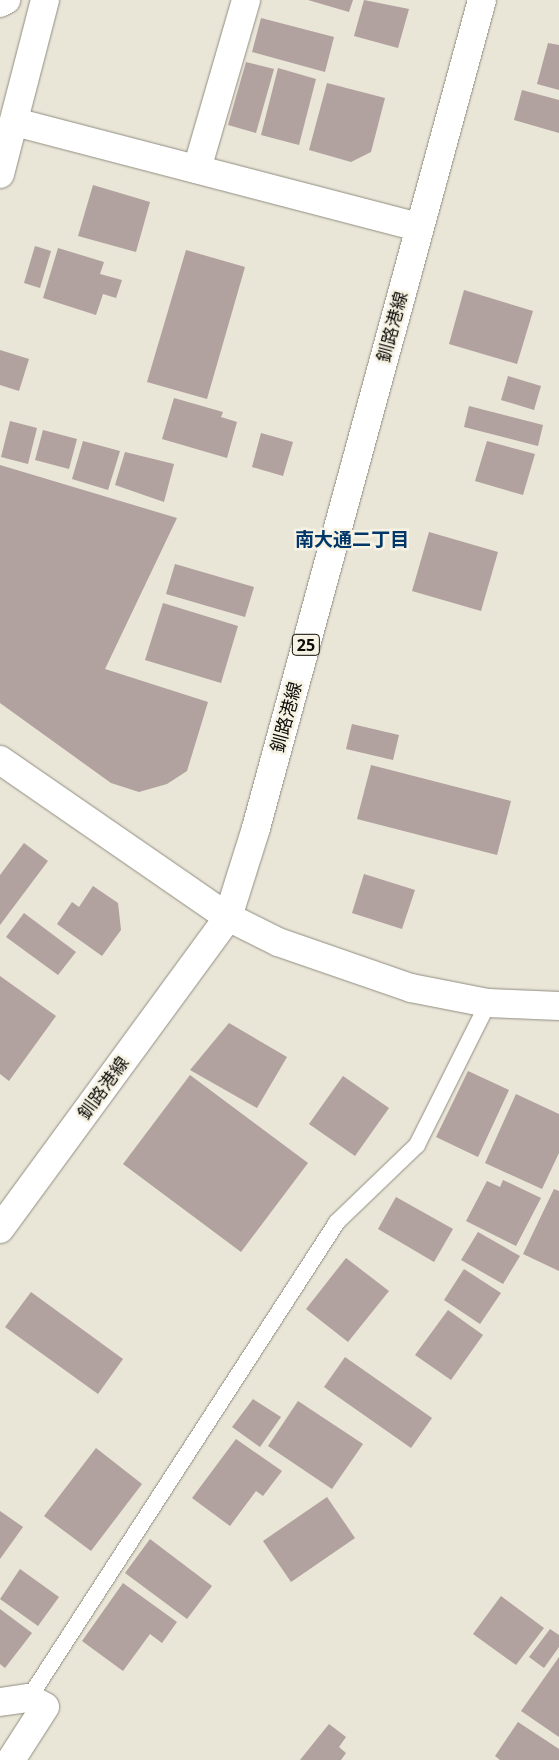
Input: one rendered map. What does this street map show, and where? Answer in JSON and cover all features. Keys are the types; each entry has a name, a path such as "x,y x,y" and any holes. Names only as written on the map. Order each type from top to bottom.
{"street":[{"path":"0,3 6,0"},
{"path":"0,174 15,122 45,0"},
{"path":"197,169 246,0"},
{"name":"釧路港線","path":"0,1229 228,917 256,828 482,0"},
{"path":"15,122 419,227"},
{"path":"0,760 228,917 278,942 411,988 488,1004 559,1006"},
{"path":"0,1702 29,1698 45,1707 10,1760"}],"lane":[{"path":"29,1698 337,1222 417,1145 488,1004"}],"building":[{"path":"308,0 353,0 349,12"},
{"path":"364,0 409,9 398,48 354,36"},
{"path":"261,18 334,37 325,72 252,52"},
{"path":"548,43 559,45 559,90 537,84"},
{"path":"246,62 274,69 256,133 228,125"},
{"path":"278,68 316,79 299,145 261,135"},
{"path":"327,83 385,98 371,152 351,162 309,150"},
{"path":"522,90 559,100 559,133 514,120"},
{"path":"93,185 150,202 136,252 78,236"},
{"path":"35,246 51,251 40,288 24,283"},
{"path":"58,248 104,262 100,274 122,280 116,298 103,294 96,315 43,298"},
{"path":"186,250 245,267 207,399 147,382"},
{"path":"464,290 533,311 517,364 449,344"},
{"path":"0,350 29,359 19,391 0,385"},
{"path":"508,376 541,386 534,410 501,400"},
{"path":"174,398 223,412 221,417 237,422 227,458 162,439"},
{"path":"469,406 543,425 538,446 464,427"},
{"path":"10,421 37,428 28,464 1,457"},
{"path":"43,430 77,439 69,469 35,460"},
{"path":"261,433 293,442 283,476 252,467"},
{"path":"83,441 120,451 108,490 72,479"},
{"path":"487,441 535,454 523,495 475,481"},
{"path":"125,452 174,464 164,502 115,485"},
{"path":"0,465 177,518 105,669 208,702 187,771 167,784 139,792 111,783 0,703"},
{"path":"429,532 498,552 481,611 412,591"},
{"path":"175,564 254,587 245,617 166,594"},
{"path":"163,603 238,626 221,683 145,660"},
{"path":"352,724 399,735 393,760 346,749"},
{"path":"371,765 511,801 497,855 357,819"},
{"path":"24,843 48,861 0,925 0,875"},
{"path":"364,874 415,890 402,929 352,913"},
{"path":"93,886 118,903 121,930 102,956 57,924 72,902 79,907"},
{"path":"24,913 76,952 58,975 6,937"},
{"path":"0,976 56,1016 9,1081 0,1074"},
{"path":"229,1023 287,1057 257,1108 190,1070"},
{"path":"468,1071 509,1090 478,1157 436,1137"},
{"path":"190,1075 308,1163 241,1252 123,1164"},
{"path":"343,1076 389,1108 355,1156 309,1124"},
{"path":"516,1094 559,1114 559,1153 542,1189 485,1163"},
{"path":"503,1180 541,1198 516,1246 466,1221 487,1181 500,1187"},
{"path":"554,1189 559,1191 559,1271 523,1254"},
{"path":"396,1197 453,1229 434,1262 378,1229"},
{"path":"478,1232 520,1256 503,1284 461,1260"},
{"path":"346,1258 389,1291 348,1342 306,1309"},
{"path":"464,1269 501,1293 480,1324 444,1300"},
{"path":"31,1292 123,1359 98,1394 5,1327"},
{"path":"448,1310 483,1335 451,1380 415,1355"},
{"path":"345,1357 432,1418 411,1448 324,1387"},
{"path":"253,1399 281,1417 260,1447 232,1427"},
{"path":"298,1401 363,1444 332,1489 268,1446"},
{"path":"236,1439 282,1471 263,1496 256,1491 230,1526 192,1498"},
{"path":"96,1448 142,1484 91,1551 44,1516"},
{"path":"327,1497 355,1538 291,1582 263,1541"},
{"path":"0,1511 23,1527 0,1559"},
{"path":"150,1539 212,1586 187,1619 125,1573"},
{"path":"20,1569 59,1597 38,1626 0,1599"},
{"path":"123,1583 177,1622 162,1643 150,1634 123,1671 82,1641"},
{"path":"501,1596 544,1628 516,1665 473,1634"},
{"path":"0,1609 32,1633 5,1668 0,1664"},
{"path":"550,1629 559,1635 559,1647 544,1668 529,1657"},
{"path":"559,1657 559,1737 521,1711"},
{"path":"518,1722 559,1749 559,1760 500,1760 495,1756"},
{"path":"329,1724 346,1737 339,1747 346,1753 341,1760 300,1760"}],"district":[{"name":"南大通二丁目","path":"352,540"}]}
